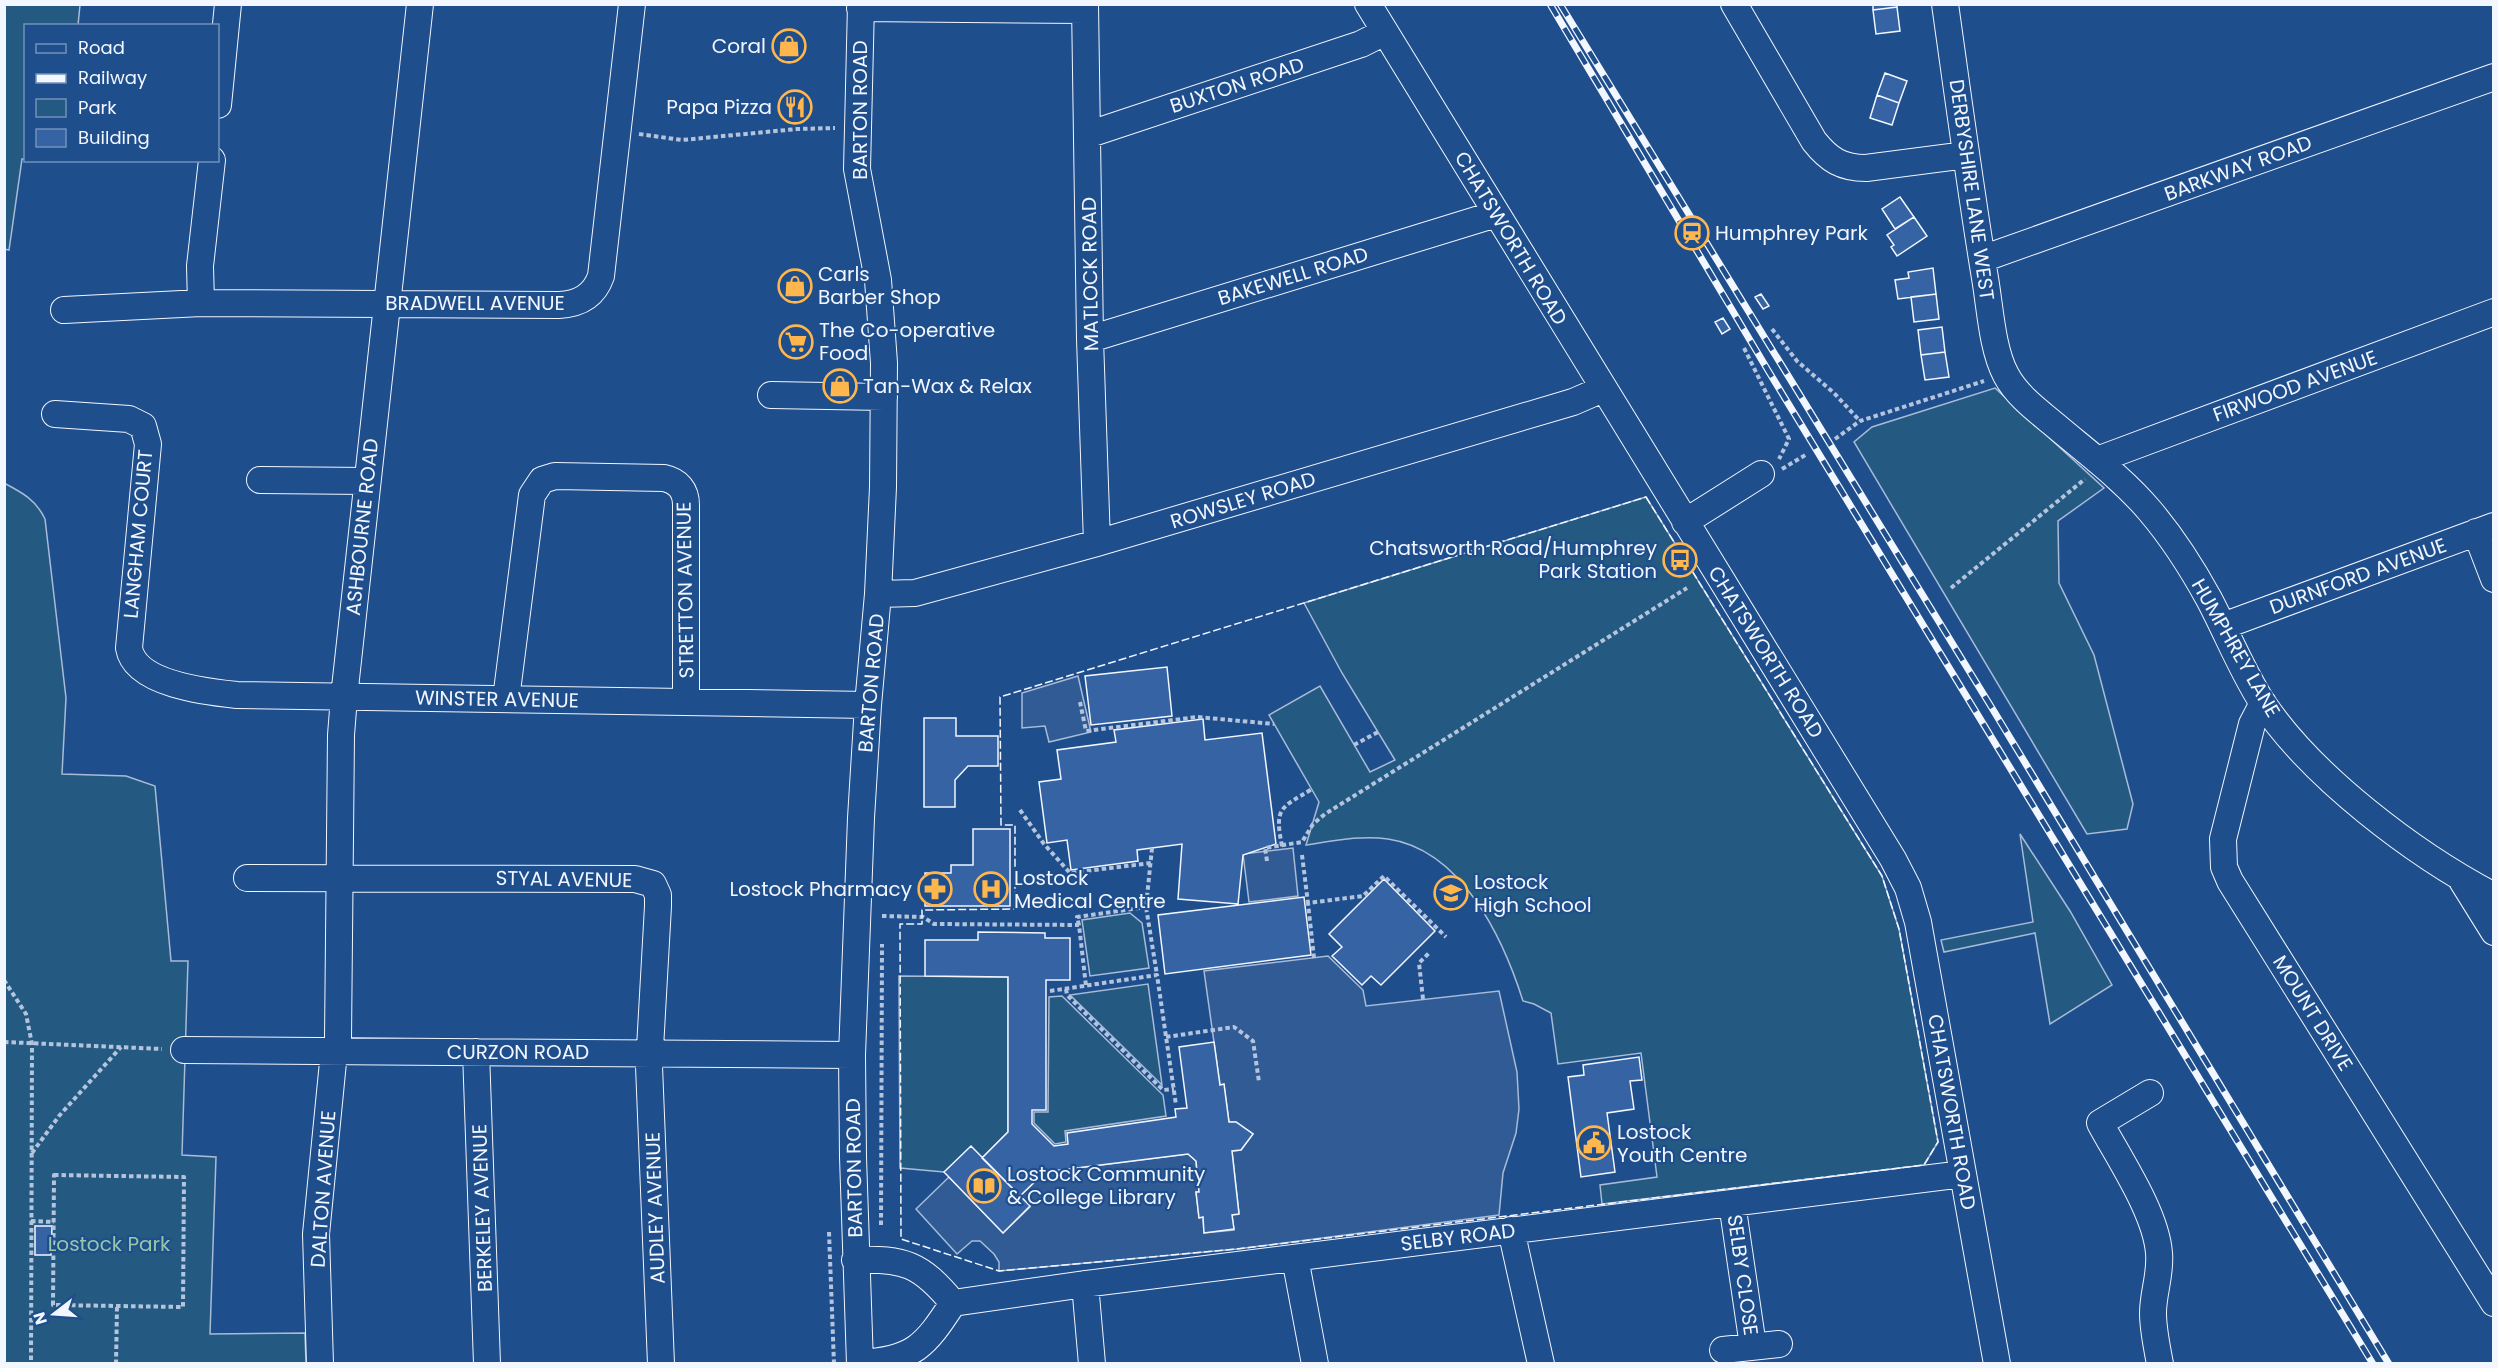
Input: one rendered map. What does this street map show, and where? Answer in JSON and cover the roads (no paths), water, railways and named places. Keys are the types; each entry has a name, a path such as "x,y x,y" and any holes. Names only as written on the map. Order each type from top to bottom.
{"street":[{"path":"219,95 228,4"},
{"name":"ASHBOURNE ROAD","path":"335,1051 338,1039 341,735 344,697 420,4"},
{"name":"BRADWELL AVENUE","path":"64,310 201,303 559,305 583,300 594,289 601,276 632,4"},
{"name":"CHATSWORTH ROAD","path":"1368,4 1893,859 1908,888 1918,922 1997,1364"},
{"path":"1734,4 1814,141 1824,154 1837,163 1851,168 1866,168 1966,155"},
{"name":"DERBYSHIRE LANE WEST","path":"1945,4 1982,259 1995,339 2005,374"},
{"path":"860,6 1085,7"},
{"name":"BARTON ROAD","path":"860,6 857,169 878,280 884,335 883,487 856,915 852,1055 855,1260 860,1363"},
{"name":"MATLOCK ROAD","path":"1085,7 1090,339 1097,543"},
{"name":"BUXTON ROAD","path":"1087,135 1361,44 1385,32"},
{"name":"BARKWAY ROAD","path":"1982,259 2493,78"},
{"path":"201,303 200,273 212,162"},
{"name":"BAKEWELL ROAD","path":"1090,339 1496,214"},
{"name":"FIRWOOD AVENUE","path":"2099,463 2493,312"},
{"name":"HUMPHREY LANE","path":"2005,374 2023,398 2099,463 2150,512 2175,543 2223,626 2263,703 2299,747 2349,796 2394,833 2461,879 2493,896"},
{"name":"ROWSLEY ROAD","path":"878,594 915,592 1097,543 1574,402 1603,389"},
{"path":"771,395 884,397"},
{"name":"LANGHAM COURT","path":"55,414 129,418 143,426 147,435 148,444 128,639 133,661"},
{"path":"1685,522 1761,474"},
{"name":"STRETTON AVENUE","path":"506,699 532,495 542,480 555,476 664,478 681,487 686,505 686,701"},
{"path":"261,480 367,481"},
{"path":"2485,529 2493,579"},
{"name":"DURNFORD AVENUE","path":"2223,626 2485,529"},
{"name":"WINSTER AVENUE","path":"133,661 147,673 217,693 868,705"},
{"name":"MOUNT DRIVE","path":"2263,703 2252,724 2223,838 2224,867 2230,881 2493,1304"},
{"path":"246,879 340,878"},
{"name":"STYAL AVENUE","path":"340,878 648,881 656,890 658,906 650,1053"},
{"path":"2461,879 2493,932"},
{"name":"CURZON ROAD","path":"184,1050 852,1055"},
{"name":"DALTON AVENUE","path":"320,1364 316,1234 335,1051"},
{"name":"BERKELEY AVENUE","path":"476,1052 487,1364"},
{"name":"AUDLEY AVENUE","path":"650,1053 661,1364"},
{"path":"2150,1093 2100,1123 2147,1211 2156,1233 2159,1276 2153,1312 2160,1364"},
{"name":"SELBY ROAD","path":"953,1303 1084,1284 1963,1174"},
{"name":"SELBY CLOSE","path":"1732,1203 1753,1346"},
{"path":"1511,1230 1541,1364"},
{"path":"1295,1258 1315,1364"},
{"path":"855,1260 899,1261 916,1268 930,1277 953,1303 935,1330 914,1350 894,1360 860,1363"},
{"path":"1084,1284 1092,1364"},
{"name":"SELBY CLOSE","path":"1723,1350 1779,1344"}],"railway":[{"path":"1550,4 1769,372 2373,1364"},
{"path":"1560,4 1995,713 2389,1364"}],"place":[{"name":"Coral","path":"789,46"},
{"name":"Papa Pizza","path":"795,107"},
{"name":"Humphrey Park","path":"1692,233"},
{"name":"Carls Barber Shop","path":"795,286"},
{"name":"The Co-operative Food","path":"796,342"},
{"name":"Tan-Wax & Relax","path":"840,386"},
{"name":"Chatsworth Road/Humphrey Park Station","path":"1680,560"},
{"name":"Lostock Pharmacy","path":"935,889"},
{"name":"Lostock Medical Centre","path":"991,889"},
{"name":"Lostock High School","path":"1451,893"},
{"name":"Lostock Youth Centre","path":"1594,1143"},
{"name":"Lostock Community & College Library","path":"984,1186"}],"park label":[{"name":"Lostock Park","path":"109,1244"}]}
